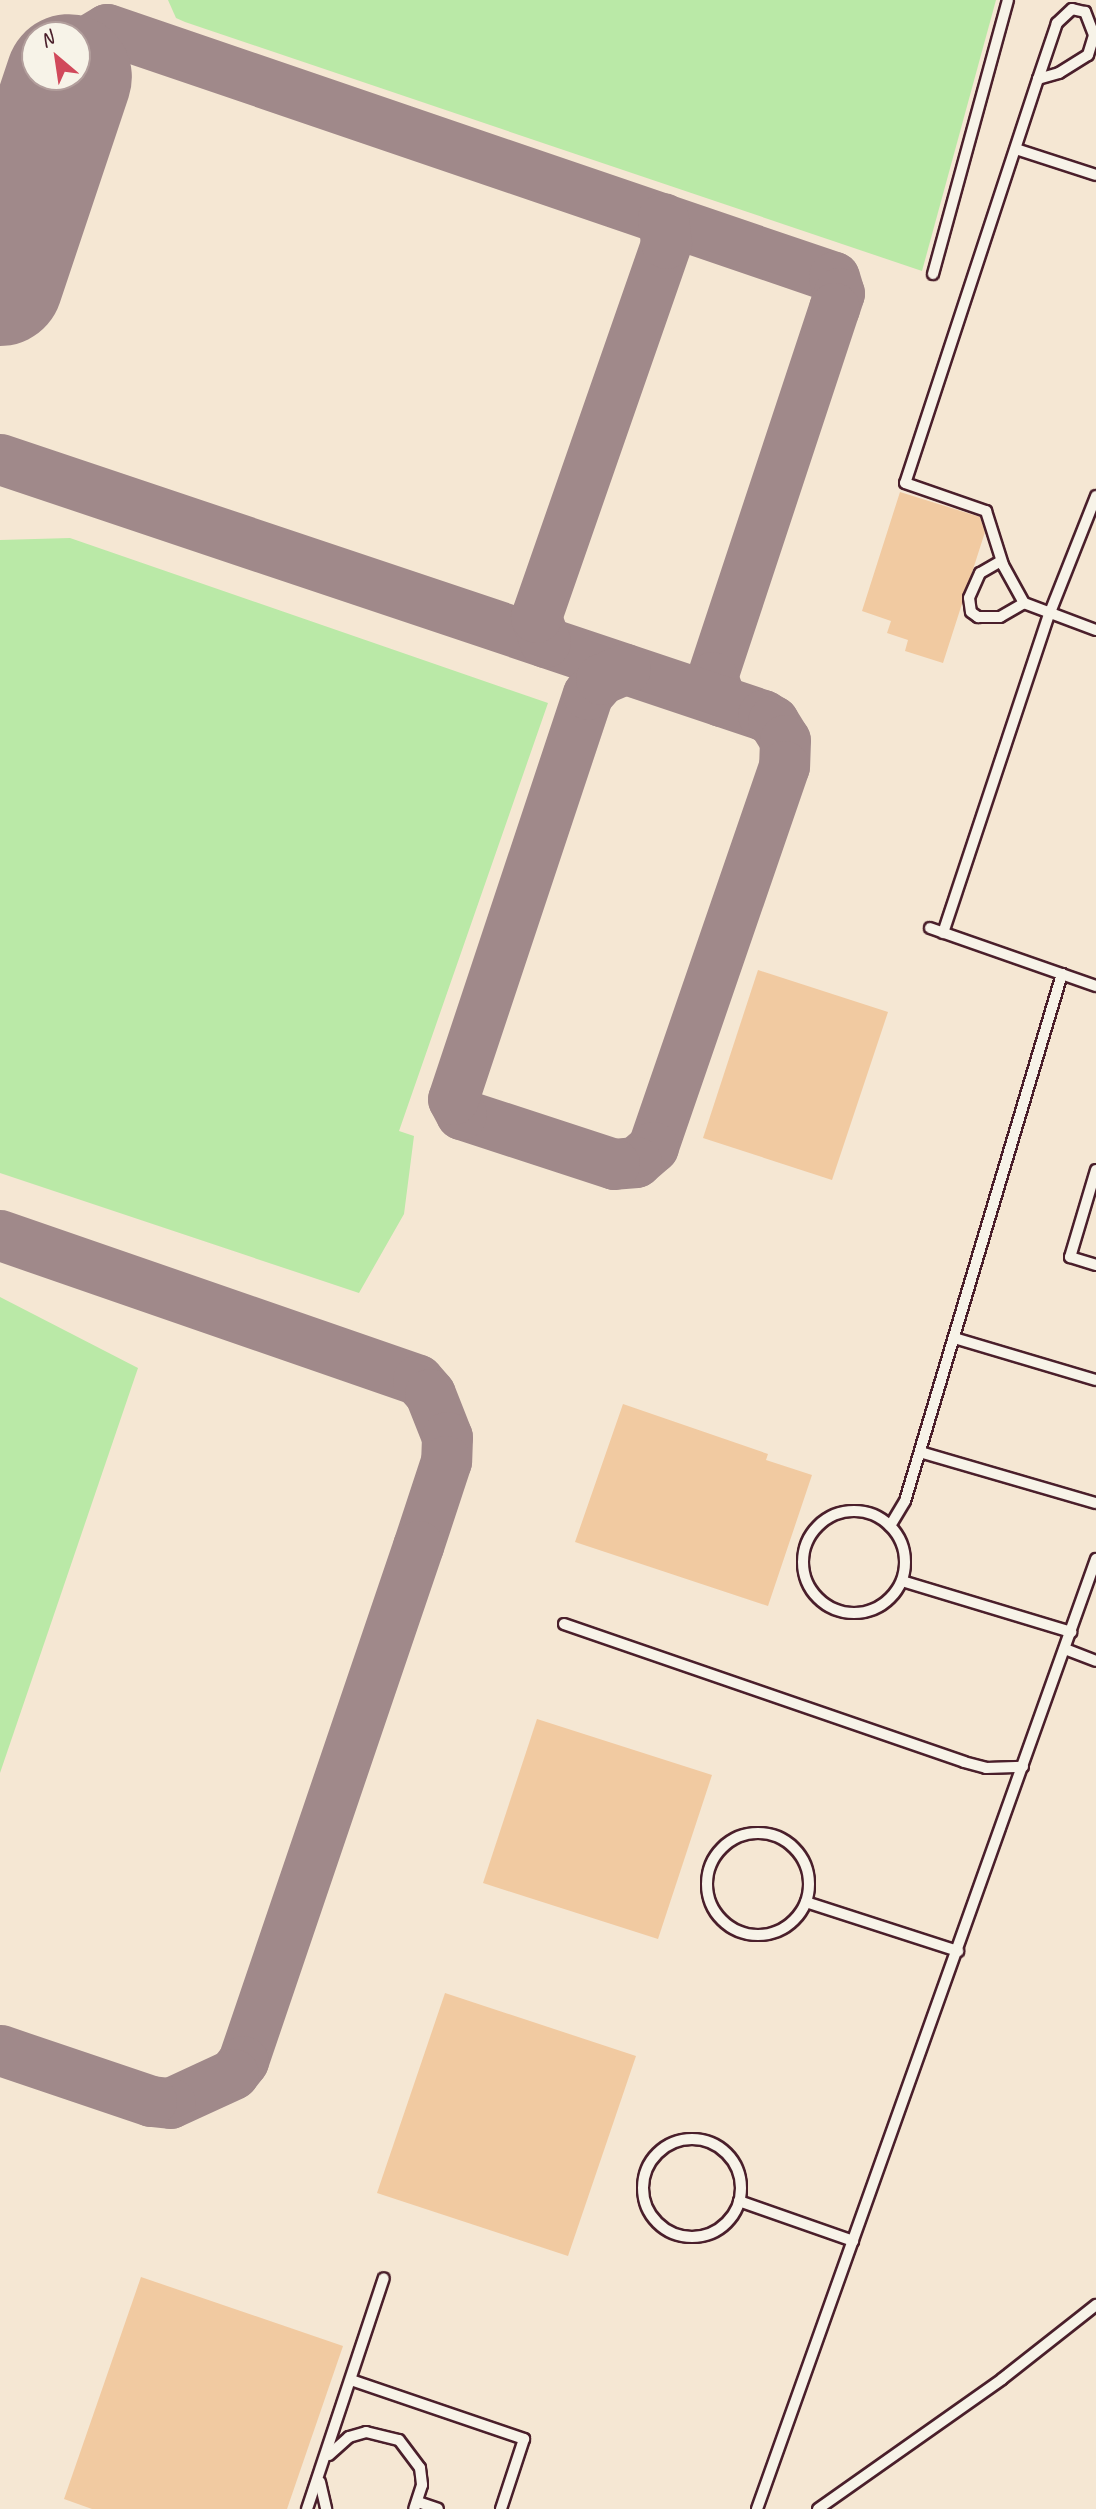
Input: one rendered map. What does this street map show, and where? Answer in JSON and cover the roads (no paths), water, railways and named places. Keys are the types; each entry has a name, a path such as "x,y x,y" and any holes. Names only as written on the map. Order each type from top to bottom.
{"lane":[{"path":"933,274 1008,0"},
{"path":"1038,79 1059,74 1088,55 1094,35 1085,12 1072,9 1063,15 1038,79 905,483 986,511 1001,561 1024,603 1049,615 1096,630"},
{"path":"1016,149 1096,175"},
{"path":"943,933 1049,615 1096,496"},
{"path":"1001,561 980,573 970,598 971,612 978,617 1000,617 1024,603"},
{"path":"930,928 1096,986"},
{"path":"890,1526 905,1501 1062,974"},
{"path":"1096,1170 1070,1256 1096,1265"},
{"path":"954,1338 1096,1380"},
{"path":"920,1452 1096,1503"},
{"path":"866,1512 890,1526 903,1546 902,1581 880,1605 849,1613 819,1600 803,1572 808,1540 832,1516 866,1512"},
{"path":"757,2509 1096,1559"},
{"path":"902,1581 1071,1632"},
{"path":"564,1624 964,1762 986,1768 1023,1767"},
{"path":"1065,1649 1096,1661"},
{"path":"754,1833 779,1837 799,1853 807,1868 806,1902 797,1917 770,1933 737,1930 723,1922 708,1894 712,1861 737,1837 754,1833"},
{"path":"806,1902 957,1951"},
{"path":"683,2140 715,2145 737,2169 739,2201 732,2216 707,2235 676,2235 651,2216 644,2201 646,2170 661,2151 683,2140"},
{"path":"739,2201 853,2241"},
{"path":"307,2509 384,2278"},
{"path":"818,2509 1002,2379 1096,2305"},
{"path":"351,2380 524,2439 501,2509"},
{"path":"326,2509 320,2493 324,2461 349,2437 383,2434 412,2452 422,2485 416,2506 438,2509"}]}
